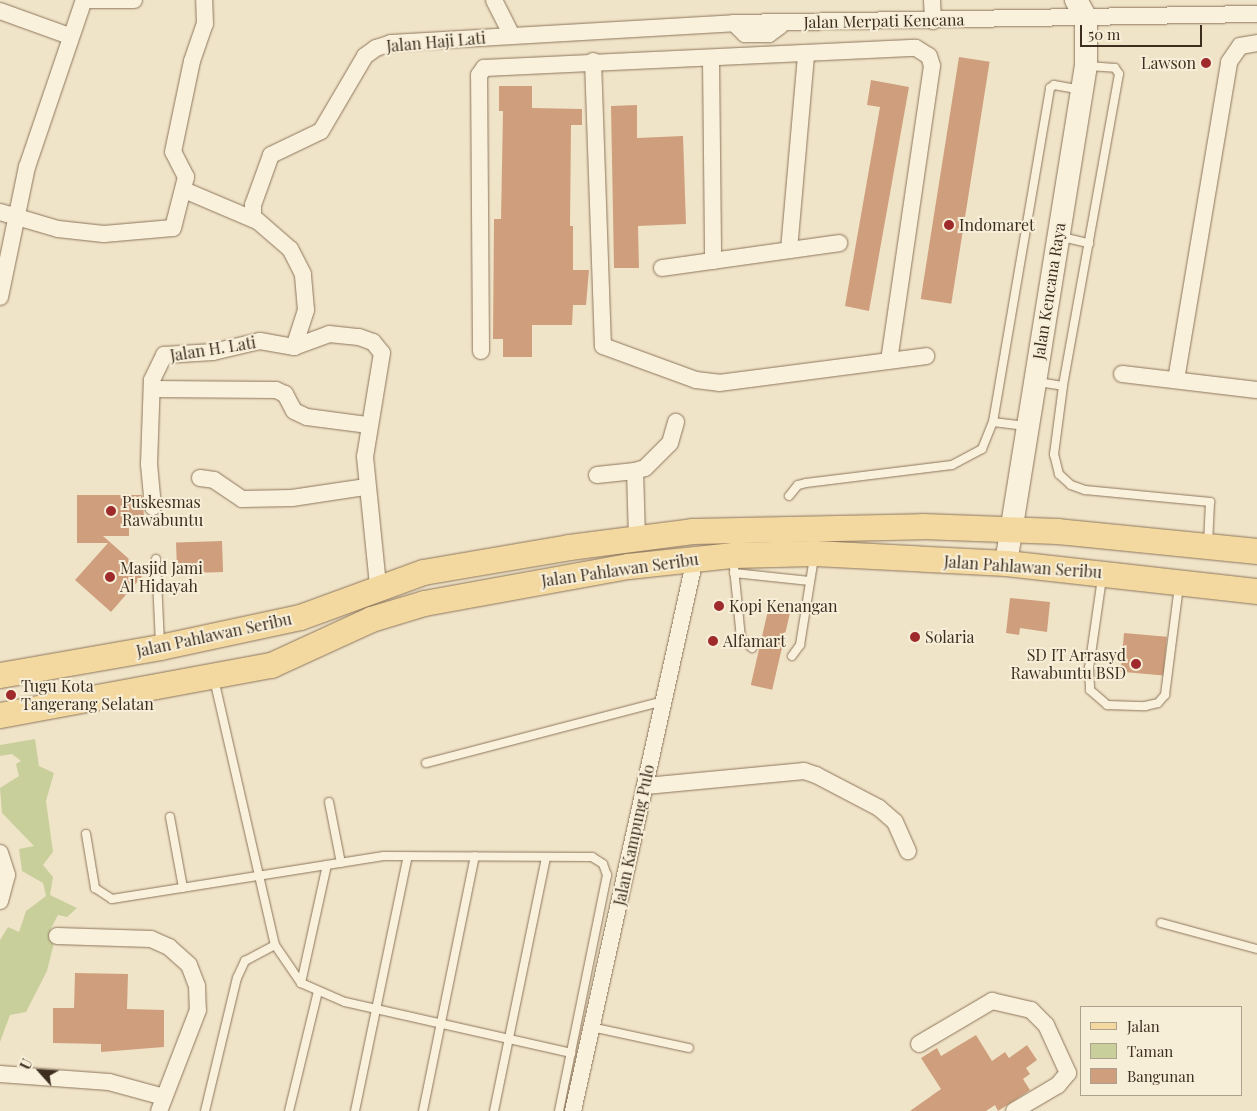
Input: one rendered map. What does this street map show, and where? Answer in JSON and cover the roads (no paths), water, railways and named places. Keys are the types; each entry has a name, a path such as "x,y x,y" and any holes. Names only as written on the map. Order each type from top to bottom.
{"main road":[{"name":"Jalan Pahlawan Seribu","path":"0,675 160,647 300,617 378,585 423,572 636,538 692,532 922,526 1106,534 1257,552"},
{"name":"Jalan Pahlawan Seribu","path":"0,715 214,678 271,665 391,612 472,594 637,565 695,559 734,564 815,553 1006,564 1103,571 1180,584 1257,592"},
{"path":"470,564 478,576 472,594"}],"street":[{"path":"0,297 18,218 27,167 69,36 84,0 134,0"},
{"path":"0,212 58,229 104,234 167,230 177,224 186,173 173,152 192,61 205,24 204,0"},
{"path":"494,0 512,36"},
{"path":"932,0 933,21"},
{"name":"Jalan Merpati Kencana","path":"512,36 734,22 933,21 1085,6 1222,7 1257,14"},
{"name":"Jalan Kencana Raya","path":"1006,564 1009,530 1086,66 1085,6"},
{"path":"0,11 69,36"},
{"path":"734,22 740,33 769,34 782,22"},
{"path":"756,34 757,56"},
{"name":"Jalan Haji Lati","path":"257,221 252,204 271,155 320,131 365,56 376,48 391,43 512,36"},
{"path":"1176,380 1229,62 1240,46 1257,43"},
{"path":"481,351 479,75 489,65 806,55 916,48 930,56 932,66 889,360"},
{"path":"789,250 806,55"},
{"path":"711,58 714,261"},
{"path":"593,61 603,346 696,380 719,383 926,356"},
{"path":"184,190 257,221 290,249 303,274 306,310 294,347"},
{"path":"662,268 839,243"},
{"path":"294,347 329,334 359,337 380,347 382,361 368,425 366,487 378,585"},
{"name":"Jalan H. Lati","path":"153,507 149,464 152,389 156,365 164,355 213,352 260,341 294,347"},
{"path":"1122,374 1257,390"},
{"path":"152,389 276,390 285,394 294,411 307,417 368,425"},
{"path":"597,475 635,471 645,468 670,443 676,422"},
{"path":"635,471 636,538"},
{"path":"200,478 214,480 242,499 292,498 366,487"},
{"name":"Jalan Kampung Pulo","path":"572,1111 646,786 661,702 695,559"},
{"path":"646,786 804,772 816,774 879,808 895,822 908,851"},
{"path":"0,853 7,876 0,901"},
{"path":"0,1074 109,1082 162,1104 198,1010 196,986 189,965 169,946 151,939 57,936"},
{"path":"919,1044 992,1001 1032,1010 1046,1025 1068,1073 1058,1085 1014,1111"}],"lane":[{"path":"1086,66 1115,68 1119,74 1063,386 1054,454 1059,474 1071,485 1085,490 1210,502 1208,546"},
{"path":"789,496 798,485 806,483 952,465 982,448 993,422 1048,98 1054,85 1082,90"},
{"path":"1058,236 1089,243"},
{"path":"1034,381 1063,386"},
{"path":"993,422 1026,426"},
{"path":"792,656 800,645 815,553"},
{"path":"156,559 160,647"},
{"path":"752,648 741,638 734,564 810,581"},
{"path":"1103,571 1089,668 1090,690 1107,705 1145,706 1158,703 1166,695 1180,584"},
{"path":"214,678 275,946 301,983 318,991 376,1009 571,1052"},
{"path":"426,763 661,702"},
{"path":"329,802 341,863"},
{"path":"170,817 183,888"},
{"path":"86,834 95,888 103,896 112,899 327,865 408,856 592,857 603,864 607,876 559,1111"},
{"path":"355,1111 408,856"},
{"path":"423,1111 475,856"},
{"path":"494,1111 546,857"},
{"path":"301,983 327,865"},
{"path":"1160,924 1257,949"},
{"path":"205,1111 237,978 245,961 275,946"},
{"path":"289,1111 318,991"},
{"path":"591,1027 689,1048"}],"place":[{"name":"Lawson","path":"1206,63"},
{"name":"Indomaret","path":"949,225"},
{"name":"Puskesmas Rawabuntu","path":"111,511"},
{"name":"Masjid Jami Al Hidayah","path":"110,577"},
{"name":"Kopi Kenangan","path":"719,606"},
{"name":"Solaria","path":"915,637"},
{"name":"Alfamart","path":"713,641"},
{"name":"SD IT Arrasyd Rawabuntu BSD","path":"1136,664"},
{"name":"Tugu Kota Tangerang Selatan","path":"11,695"}]}
